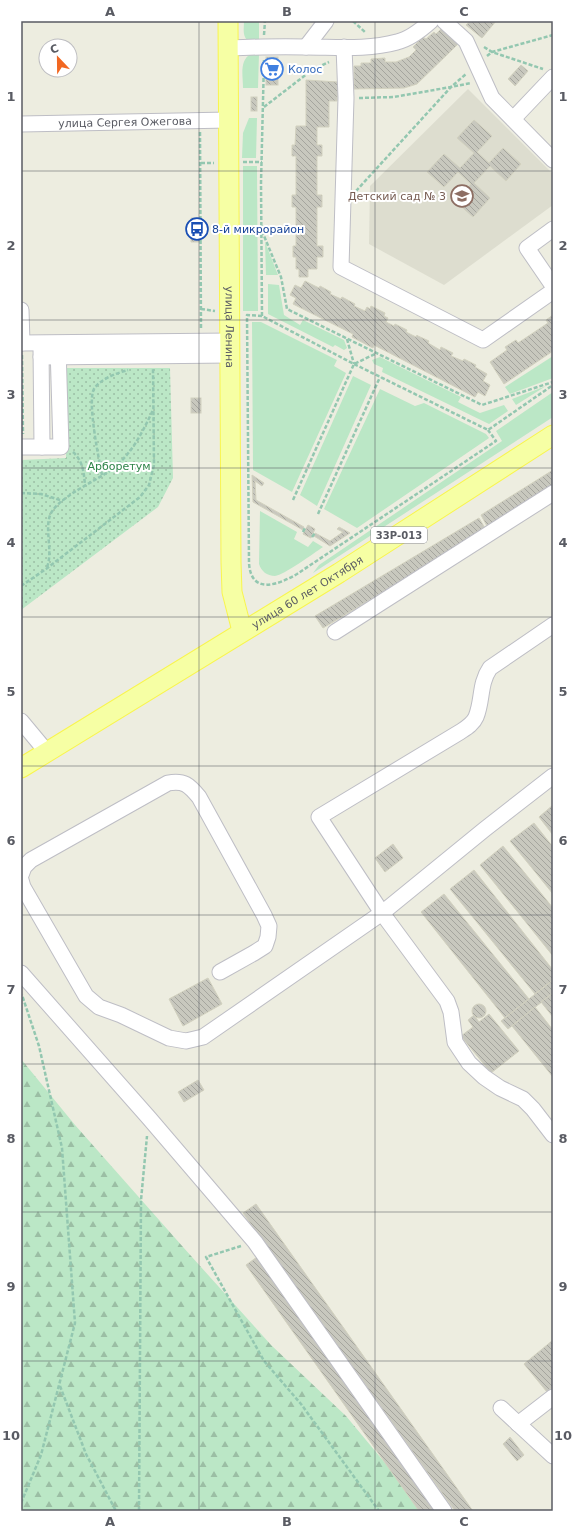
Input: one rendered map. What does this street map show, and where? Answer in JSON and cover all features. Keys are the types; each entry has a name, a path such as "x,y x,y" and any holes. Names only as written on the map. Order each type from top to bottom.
{"main road":[{"name":"улица Ленина","path":"228,21 232,592 242,632"},
{"name":"улица 60 лет Октября","path":"242,632 345,569 553,435"},
{"name":"33Р-013","path":"21,768 46,751 242,632"}],"street":[{"path":"306,47 326,21"},
{"path":"229,48 306,47 344,52 398,42 410,37 431,21"},
{"path":"444,21 466,41 492,98 553,160"},
{"path":"344,52 346,98 341,267 483,340 553,291"},
{"path":"513,120 550,74"},
{"name":"улица Сергея Ожегова","path":"21,124 229,120"},
{"path":"553,229 527,248 553,286"},
{"path":"21,310 21,343 41,350 230,348"},
{"path":"58,350 151,365 230,348"},
{"path":"41,350 42,447"},
{"path":"22,441 42,447 61,447 58,350"},
{"path":"335,632 553,493"},
{"path":"553,625 490,668 485,675 481,686 476,717 471,724 319,817 382,913 447,1001 451,1012 455,1042 464,1057 484,1076 500,1088 523,1099 533,1109 553,1135"},
{"path":"21,721 46,751"},
{"path":"21,880 22,887 86,996 100,1007 121,1015 169,1038 186,1041 203,1037 382,913 553,776"},
{"path":"21,875 24,867 38,856 168,783 177,781 184,783 192,788 199,797 264,914 269,926 268,937 264,946 220,972"},
{"path":"21,973 149,1118 255,1242 444,1511"},
{"path":"518,1424 553,1397"},
{"path":"501,1408 553,1456"}],"path":[{"path":"262,316 261,183 265,21"},
{"path":"342,206 451,87 476,64 492,52 553,35"},
{"path":"481,45 492,52 550,74"},
{"path":"264,107 312,70 344,52"},
{"path":"346,98 394,97 484,81"},
{"path":"200,120 201,309"},
{"path":"261,229 281,277 287,309 482,405 553,382"},
{"path":"247,315 262,316 354,364 488,430 496,441 310,566 278,584 266,585 252,575 249,563 247,315"},
{"path":"293,500 354,364 347,339"},
{"path":"21,343 22,441"},
{"path":"354,364 377,353"},
{"path":"21,586 46,569 140,497 149,485 154,465 154,410 151,365"},
{"path":"102,475 95,439 92,392 94,388 106,379 118,373 132,370"},
{"path":"318,514 380,377"},
{"path":"488,430 553,386"},
{"path":"46,569 49,562 50,516 52,510 127,456 154,410"},
{"path":"61,447 70,449 79,459 84,473 85,486"},
{"path":"21,493 41,494 63,501"},
{"path":"303,532 305,528"},
{"path":"312,537 314,533"},
{"path":"21,993 39,1046 62,1148 75,1323 41,1455 21,1503"},
{"path":"140,1511 141,1200 149,1118"},
{"path":"255,1242 206,1257 264,1361 301,1404 379,1511"},
{"path":"60,1386 86,1454 116,1511"}],"shaded area":[{"name":"Детский сад № 3","path":"468,89 553,174 553,205 444,285 369,244 370,186"}],"green space":[{"path":"244,21 259,21 259,41 248,41 246,39 244,32"},
{"path":"251,54 259,54 258,88 243,88 243,64 247,57"},
{"path":"249,118 257,118 256,158 242,158 243,133"},
{"path":"243,166 257,166 258,311 243,311"},
{"path":"265,242 278,275 266,275"},
{"path":"268,284 279,285 284,315 300,325 303,320 344,340 347,348 344,350 335,345 333,347 268,314"},
{"path":"252,322 261,322 337,360 334,366 346,373 292,492 253,470"},
{"path":"553,356 553,378 510,394 505,387"},
{"path":"380,357 461,397 458,402 480,413 504,405 508,411 489,424 382,372 383,368 374,364 372,360"},
{"name":"Арборетум","path":"65,368 170,368 173,478 158,507 21,610 21,460 66,458"},
{"path":"353,376 371,385 317,506 300,495"},
{"path":"546,386 516,405 512,399"},
{"path":"380,389 415,406 424,403 486,434 489,438 357,528 324,509"},
{"path":"553,392 553,417 313,573 319,565 502,441 496,431"},
{"path":"260,511 297,532 294,539 308,547 313,541 323,547 279,575 272,576 267,574 263,571 259,564"},
{"path":"21,1059 75,1125 183,1247 271,1345 346,1416 425,1511 21,1511"}],"building":[{"path":"470,21 496,21 482,38 466,25"},
{"path":"441,29 458,44 417,84 404,88 354,89 354,66 361,66 361,63 371,63 371,59 385,58 385,62 396,62 409,57 416,50 413,47 423,37 426,39 434,32 436,34"},
{"path":"266,57 278,57 278,85 266,85"},
{"path":"521,65 528,71 515,86 508,79"},
{"path":"306,80 338,82 337,101 329,101 329,127 317,127 317,145 322,145 322,156 317,156 317,195 322,195 322,207 317,207 317,246 323,246 323,257 317,257 317,269 308,269 308,277 299,277 299,269 296,269 296,257 293,257 293,246 296,246 296,207 292,207 292,195 296,195 296,156 292,156 292,145 295,145 296,126 306,126"},
{"path":"251,97 257,97 257,111 251,111"},
{"path":"474,120 492,136 477,152 489,163 503,148 521,164 506,181 490,166 474,183 490,198 473,217 455,201 471,184 458,172 444,187 427,172 444,154 460,168 474,153 457,138"},
{"path":"191,218 199,218 200,242 191,242"},
{"path":"305,281 319,288 320,286 331,292 330,294 341,299 342,297 355,304 354,306 365,311 367,307 370,309 371,306 385,313 384,316 388,318 386,322 394,326 395,324 407,330 406,332 416,337 417,335 429,341 428,343 440,350 441,347 453,353 451,356 463,361 464,359 476,365 475,367 487,374 483,381 490,385 485,396 478,392 475,397 374,345 373,348 352,337 353,334 293,304 296,298 290,295 295,285 301,288"},
{"path":"553,315 553,351 504,384 490,362 507,350 505,347 516,340 518,343 548,323 546,320"},
{"path":"191,398 201,398 201,413 191,413"},
{"path":"553,470 553,485 487,526 481,515"},
{"path":"252,475 264,483 262,486 255,481 256,500 304,527 303,530 253,502"},
{"path":"479,518 486,530 323,628 315,616"},
{"path":"308,525 315,529 311,538 303,534"},
{"path":"339,527 350,533 330,546 314,536 315,533 330,541 343,532 337,529"},
{"path":"553,805 553,835 539,817"},
{"path":"534,823 553,847 553,894 510,841"},
{"path":"393,844 403,858 385,872 375,858"},
{"path":"503,846 553,908 553,956 480,865"},
{"path":"474,870 553,970 553,980 535,994 450,889"},
{"path":"444,894 529,999 505,1018 421,912"},
{"path":"208,978 222,1004 183,1026 169,999"},
{"path":"553,980 553,993 508,1029 501,1021"},
{"path":"553,993 553,1017 541,1002"},
{"path":"479,1004 484,1006 486,1011 484,1016 479,1018 474,1016 472,1011 474,1006"},
{"path":"535,1007 553,1030 553,1077 512,1026"},
{"path":"489,1014 519,1051 491,1073 461,1036 473,1027 468,1020 474,1015 479,1022"},
{"path":"198,1080 204,1090 184,1102 178,1092"},
{"path":"256,1204 473,1511 455,1511 243,1213"},
{"path":"257,1257 435,1511 419,1511 246,1265"},
{"path":"553,1340 553,1387 547,1392 524,1364"},
{"path":"510,1437 524,1455 517,1461 503,1444"}],"place":[{"name":"Колос","path":"272,69"},
{"name":"Детский сад № 3","path":"462,196"},
{"name":"8-й микрорайон","path":"197,229"}]}
